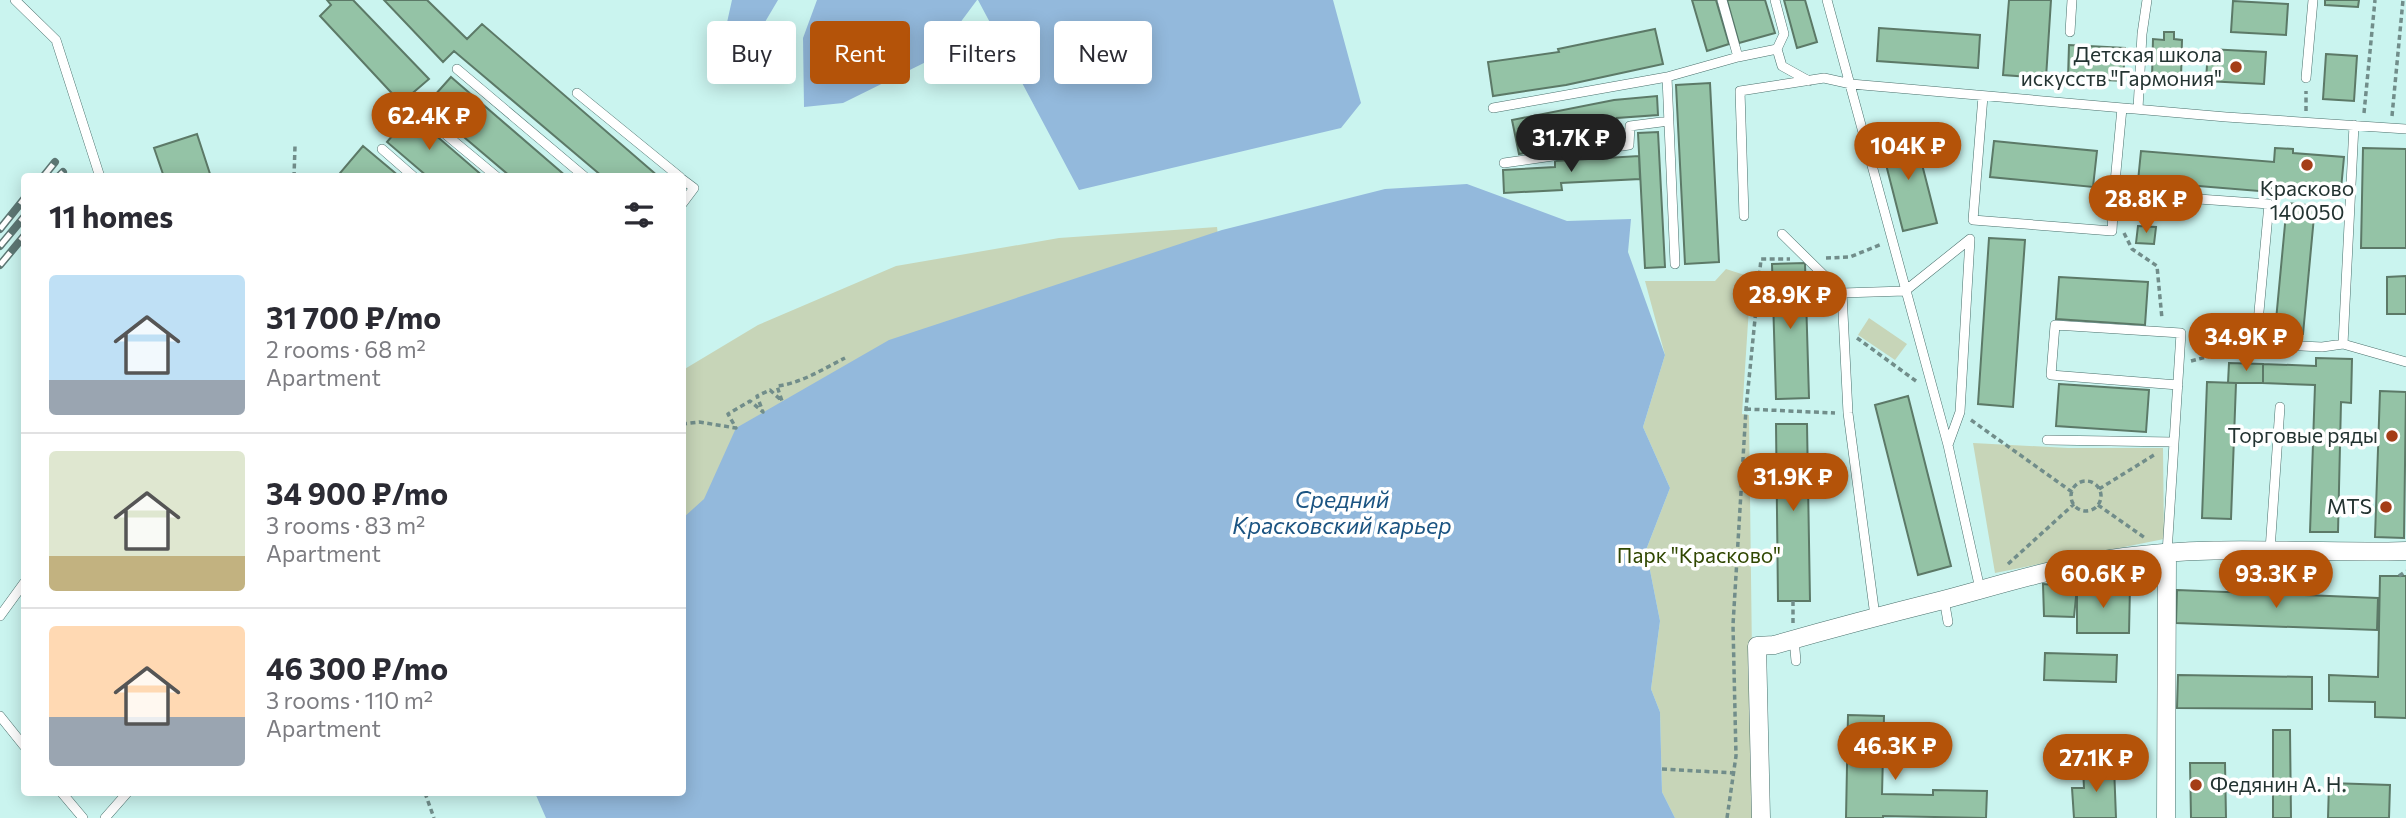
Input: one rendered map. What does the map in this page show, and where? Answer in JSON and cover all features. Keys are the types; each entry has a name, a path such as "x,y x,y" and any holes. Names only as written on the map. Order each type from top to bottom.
{"street":[{"path":"1761,818 1757,646 1774,645 1793,635 2124,557 2270,550 2320,553 2406,551"},
{"path":"2166,818 2167,554"}],"lane":[{"path":"15,0 56,40 99,173"},
{"path":"1722,0 1738,57"},
{"path":"1775,0 1784,34 1777,49 1782,66 1809,81"},
{"path":"1827,0 1948,444 1980,589"},
{"path":"2070,32 2072,0"},
{"path":"2138,109 2141,34 2147,0"},
{"path":"2306,78 2313,0"},
{"path":"1493,108 1667,77 1777,49"},
{"path":"457,69 579,173"},
{"path":"1667,77 1675,264"},
{"path":"1744,216 1740,91 1824,78 1851,85 2406,129"},
{"path":"577,93 675,173"},
{"path":"1983,96 1973,220 2112,231 2122,108"},
{"path":"1504,163 1629,145 1630,126 1668,121"},
{"path":"432,123 492,173"},
{"path":"2343,344 2350,199 2358,126"},
{"path":"382,149 409,173"},
{"path":"686,182 694,188 686,199"},
{"path":"2114,193 2269,204 2256,344 2322,347 2343,344 2406,362"},
{"path":"1783,234 1842,293 1848,413 1875,616"},
{"path":"1842,293 1905,291 1970,239 1959,412 1948,444"},
{"path":"2167,554 2175,442 2181,332 2055,325 2051,375 2178,384"},
{"path":"2270,550 2280,407"},
{"path":"2048,440 2175,442"},
{"path":"0,616 21,587"},
{"path":"1944,599 1948,622"},
{"path":"1793,635 1796,661"},
{"path":"0,716 21,742"},
{"path":"65,796 83,818"},
{"path":"104,818 124,796"}],"path":[{"path":"2358,126 2375,0"},
{"path":"2390,128 2403,0"},
{"path":"2306,78 2306,122"},
{"path":"294,173 295,146"},
{"path":"2269,204 2284,194 2350,199"},
{"path":"2122,230 2132,249 2157,267 2163,331"},
{"path":"1727,818 1736,755 1733,625 1746,409 1761,259 1850,257 1891,240"},
{"path":"2179,365 2256,344"},
{"path":"686,424 699,422 736,428 728,414 750,401 763,412 757,396 770,390 782,401 777,386 788,385 810,376 845,358"},
{"path":"1746,409 1848,413"},
{"path":"2099,489 2175,442"},
{"path":"2090,482 2099,489 2098,505 2084,510 2074,504 2072,492 2078,483 2090,482"},
{"path":"1980,589 2074,504"},
{"path":"2098,505 2167,554"},
{"path":"2399,576 2406,571"},
{"path":"1793,601 1793,635"},
{"path":"1662,769 1734,773"},
{"path":"426,796 434,818"}],"green space":[{"path":"1217,227 1218,236 708,501 686,525 686,368 758,325 896,266 1059,238"},
{"name":"Парк \"Красково\"","path":"1726,269 1751,277 1742,414 1749,415 1754,818 1675,818 1662,792 1660,712 1651,689 1660,621 1646,550 1670,488 1643,427 1665,355 1645,281 1715,281"},
{"path":"1869,318 1907,344 1895,360 1858,335"},
{"path":"1973,443 2068,448 2163,448 2164,539 1995,573"}],"water":[{"path":"732,0 778,0 766,21 727,21"},
{"path":"817,0 977,0 961,21 924,21 924,63 910,70 910,21 810,21 810,84 881,84 843,103 804,107 803,38"},
{"path":"978,0 1333,0 1361,103 1341,128 1079,190 1023,84 1040,84 1040,21 989,21"},
{"name":"Средний Красковский карьер","path":"1467,184 1567,221 1631,219 1628,252 1665,355 1643,427 1670,488 1646,550 1660,621 1651,689 1660,712 1662,792 1675,818 546,818 536,796 686,796 686,515 704,499 736,428 889,340 1222,230 1385,189"}],"building":[{"path":"327,0 353,0 429,79 401,103 320,16 331,5"},
{"path":"384,0 427,0 467,39 482,24 654,173 598,173 454,51 443,62"},
{"path":"1692,0 1716,0 1729,44 1707,51"},
{"path":"1727,0 1765,0 1775,33 1739,43"},
{"path":"1784,0 1805,0 1817,42 1797,48"},
{"path":"2009,0 2051,0 2046,78 2003,75"},
{"path":"2325,0 2359,0 2358,7 2325,5"},
{"path":"2233,1 2288,4 2286,35 2231,32"},
{"path":"1879,28 1980,35 1978,68 1877,61"},
{"path":"1655,29 1663,64 1566,85 1493,96 1488,62 1559,52 1558,49"},
{"path":"2164,32 2174,32 2174,39 2182,40 2181,79 2152,78 2153,39 2164,40"},
{"path":"2069,45 2125,48 2123,81 2068,78"},
{"name":"Детская школа искусств \"Гармония\"","path":"2208,49 2266,52 2264,84 2206,81"},
{"path":"2326,54 2357,56 2354,101 2323,99"},
{"path":"451,77 562,173 506,173 426,105"},
{"path":"1710,83 1719,262 1685,264 1676,85"},
{"path":"1657,96 1658,115 1617,118 1621,134 1519,154 1512,120 1614,100"},
{"path":"411,114 479,173 423,173 387,142"},
{"path":"1658,132 1665,267 1645,268 1638,133"},
{"path":"1914,133 1937,223 1903,231 1880,141"},
{"path":"197,134 210,173 163,173 154,148"},
{"path":"1994,141 2097,151 2093,187 1990,177"},
{"path":"363,146 395,173 340,173"},
{"path":"2275,148 2293,149 2293,153 2344,157 2341,189 2272,184 2271,192 2138,181 2141,151 2274,162"},
{"path":"2363,148 2406,149 2406,248 2361,248"},
{"path":"1639,156 1640,179 1561,183 1562,190 1504,193 1503,170 1555,167 1555,161"},
{"path":"2287,203 2315,206 2303,334 2275,331"},
{"path":"2138,226 2156,227 2154,244 2136,243"},
{"path":"1989,238 2025,240 2013,407 1978,404"},
{"path":"1805,263 1809,398 1776,399 1772,264"},
{"path":"2406,276 2406,314 2387,314 2387,277"},
{"path":"2059,277 2148,282 2145,325 2056,319"},
{"path":"2316,358 2352,359 2351,403 2341,402 2338,532 2310,532 2315,385 2263,383 2263,364 2316,366"},
{"path":"2229,363 2263,364 2263,383 2228,383"},
{"path":"2207,382 2236,383 2231,519 2202,518"},
{"path":"2059,384 2149,390 2146,432 2056,426"},
{"name":"Торговые ряды","path":"2380,391 2406,392 2404,538 2375,537"},
{"path":"1908,396 1951,566 1918,575 1875,405"},
{"path":"1776,424 1807,424 1810,601 1778,601"},
{"path":"2380,576 2406,576 2406,718 2375,717 2375,702 2329,701 2329,675 2378,677"},
{"path":"2043,584 2077,587 2074,617 2044,616"},
{"path":"2130,586 2129,633 2077,633 2077,587"},
{"path":"2177,590 2378,598 2377,630 2176,623"},
{"path":"2045,653 2117,655 2116,682 2044,680"},
{"path":"2178,675 2312,677 2312,709 2177,708"},
{"path":"1848,715 1884,716 1882,794 1933,795 1933,790 1987,791 1986,818 1846,818"},
{"path":"2273,730 2290,730 2291,818 2273,818"},
{"path":"2190,763 2225,763 2226,818 2191,818"},
{"path":"2114,766 2116,818 2074,818 2072,788 2084,788 2083,768"},
{"path":"2329,783 2390,785 2389,818 2328,818"}],"railway":[{"path":"46,173 55,162"},
{"path":"0,229 21,203"},
{"path":"0,246 21,221"},
{"path":"0,265 21,240"}],"place":[{"name":"Детская школа искусств \"Гармония\"","path":"2236,67"},
{"name":"Красково 140050","path":"2307,165"},
{"name":"Торговые ряды","path":"2392,436"},
{"name":"MTS","path":"2386,507"},
{"name":"Федянин А. Н.","path":"2196,785"}]}
